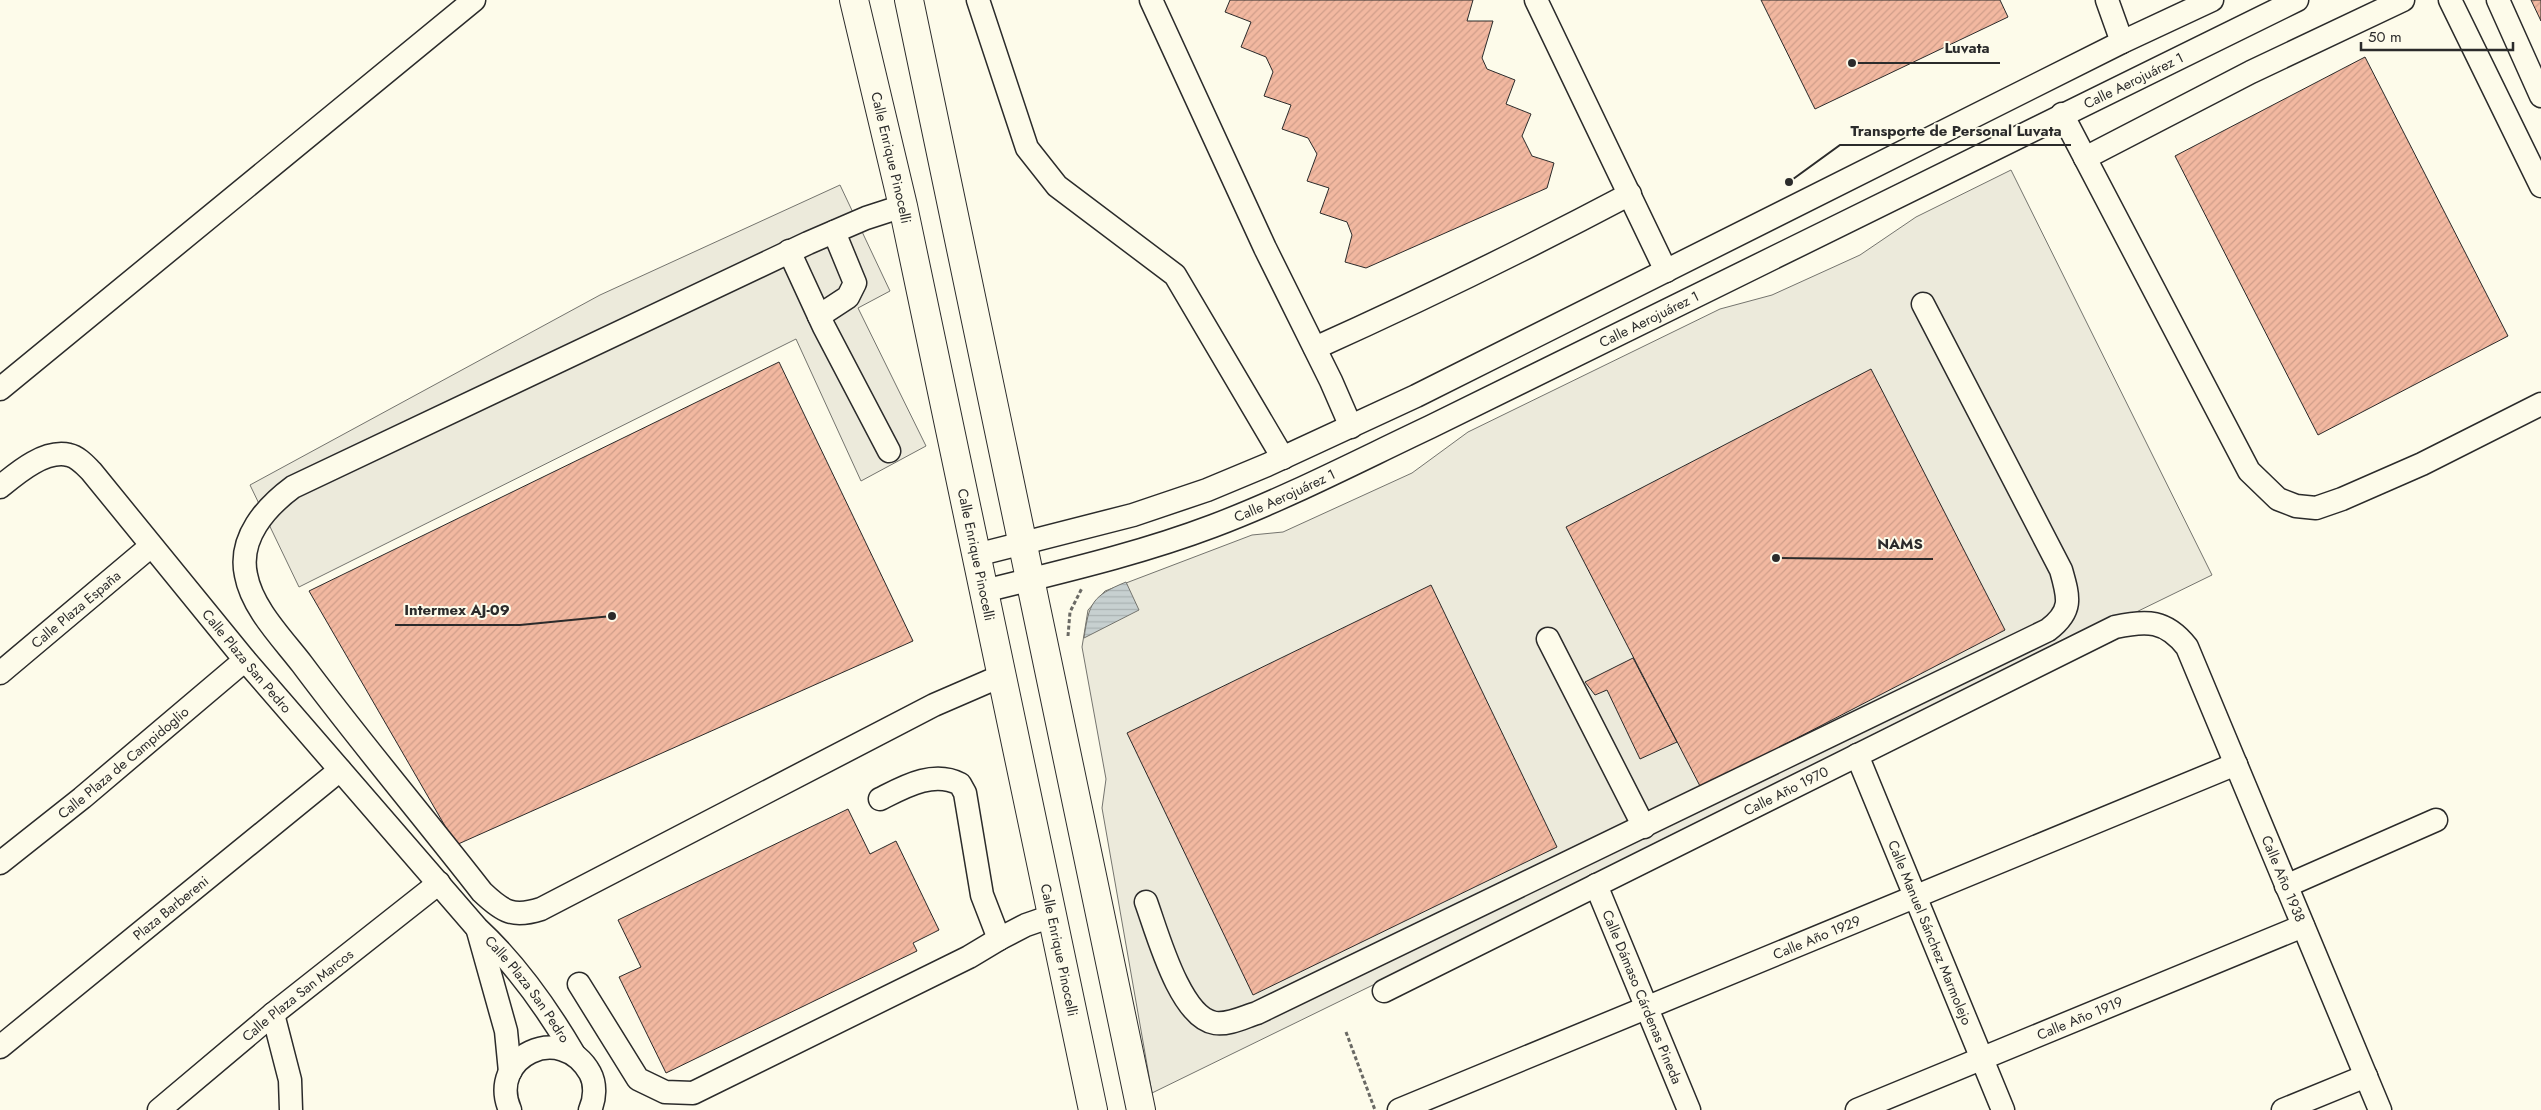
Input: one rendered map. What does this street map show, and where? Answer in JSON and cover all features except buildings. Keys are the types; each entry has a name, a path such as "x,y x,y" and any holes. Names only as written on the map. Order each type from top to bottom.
{"main road":[{"name":"Calle Enrique Pinocelli","path":"854,0 903,206 1093,1110"},
{"path":"909,0 1141,1110"}],"street":[{"path":"0,389 474,0"},
{"path":"978,0 1027,148 1057,186 1175,275 1284,458"},
{"path":"1151,0 1351,427"},
{"path":"1536,0 1666,271"},
{"path":"2108,0 2122,42"},
{"path":"976,555 1133,515 1180,500 1284,458 1351,427 1666,271 2122,42 2212,0"},
{"name":"Calle Aerojuárez 1","path":"984,591 1150,546 1213,526 1301,487 1430,428 2062,114 2297,0"},
{"path":"2085,158 2259,68 2403,0"},
{"path":"2450,0 2541,186"},
{"path":"2498,0 2541,96"},
{"path":"2062,114 2249,471 2278,499 2296,506 2316,508 2342,499 2422,464 2541,404"},
{"path":"1314,348 1542,241 1630,194"},
{"path":"903,206 834,232 789,252 293,487 269,506 249,540 245,558 246,575 259,607 382,769 482,892 495,905 514,914 541,910 934,705 1001,676"},
{"path":"819,316 848,297 855,283 834,232"},
{"path":"789,252 819,316 889,451"},
{"path":"1146,902 1173,976 1191,1008 1202,1018 1215,1023 1232,1021 1257,1013 1644,827 2048,630 2060,622 2068,608 2068,592 2061,570 1923,304"},
{"name":"Calle Plaza San Pedro","path":"0,486 36,461 56,455 69,455 81,461 91,471 245,660 516,971 551,1016 574,1054 585,1063 592,1076 594,1090 590,1110"},
{"name":"Calle Plaza España","path":"0,673 151,546"},
{"name":"Calle Año 1970","path":"1384,991 2115,627 2144,623 2156,624 2176,632 2187,647"},
{"path":"1548,639 1644,827"},
{"name":"Calle Año 1938","path":"2187,647 2380,1110"},
{"name":"Calle Plaza de Campidoglio","path":"0,863 82,798 245,660"},
{"name":"Calle Manuel Sánchez Marmolejo","path":"1857,756 2003,1110"},
{"name":"Calle Año 1929","path":"1399,1110 2236,764"},
{"name":"Plaza Barbereni","path":"0,1047 340,770"},
{"path":"880,799 926,780 940,778 960,784 965,793 982,895 999,939"},
{"path":"2286,886 2436,820"},
{"name":"Calle Plaza San Marcos","path":"159,1110 273,1014 438,883"},
{"name":"Calle Dámaso Cárdenas Pineda","path":"1596,885 1689,1110"},
{"path":"579,984 638,1080 666,1092 693,1093 969,957 1026,925 1052,916"},
{"name":"Calle Año 1919","path":"1857,1110 2304,926"},
{"name":"Calle Plaza San Pedro","path":"477,928 506,1031 510,1072 506,1087 507,1102 510,1110"},
{"path":"273,1014 290,1080 291,1110"},
{"path":"510,1072 519,1060 531,1051 546,1047 560,1048 574,1054"},
{"path":"2283,1110 2366,1076"}],"path":[{"path":"1068,639 1070,612 1087,582"},
{"path":"1346,1032 1374,1110"}],"shaded area":[{"path":"2011,170 2212,575 1152,1093 1102,808 1106,779 1082,647 1088,610 1105,591 1252,535 1283,532 1412,473 1468,432 1720,309 1772,295 1860,255 1916,217"},
{"path":"840,185 890,291 858,308 926,446 861,481 796,339 299,587 250,485 600,295"},
{"path":"1126,582 1139,610 1084,638 1088,616 1094,602 1106,592"}],"place":[{"name":"Luvata","path":"1852,63"},
{"name":"Transporte de Personal Luvata","path":"1789,182"},
{"name":"NAMS","path":"1776,558"},
{"name":"Intermex AJ-09","path":"612,616"}]}
